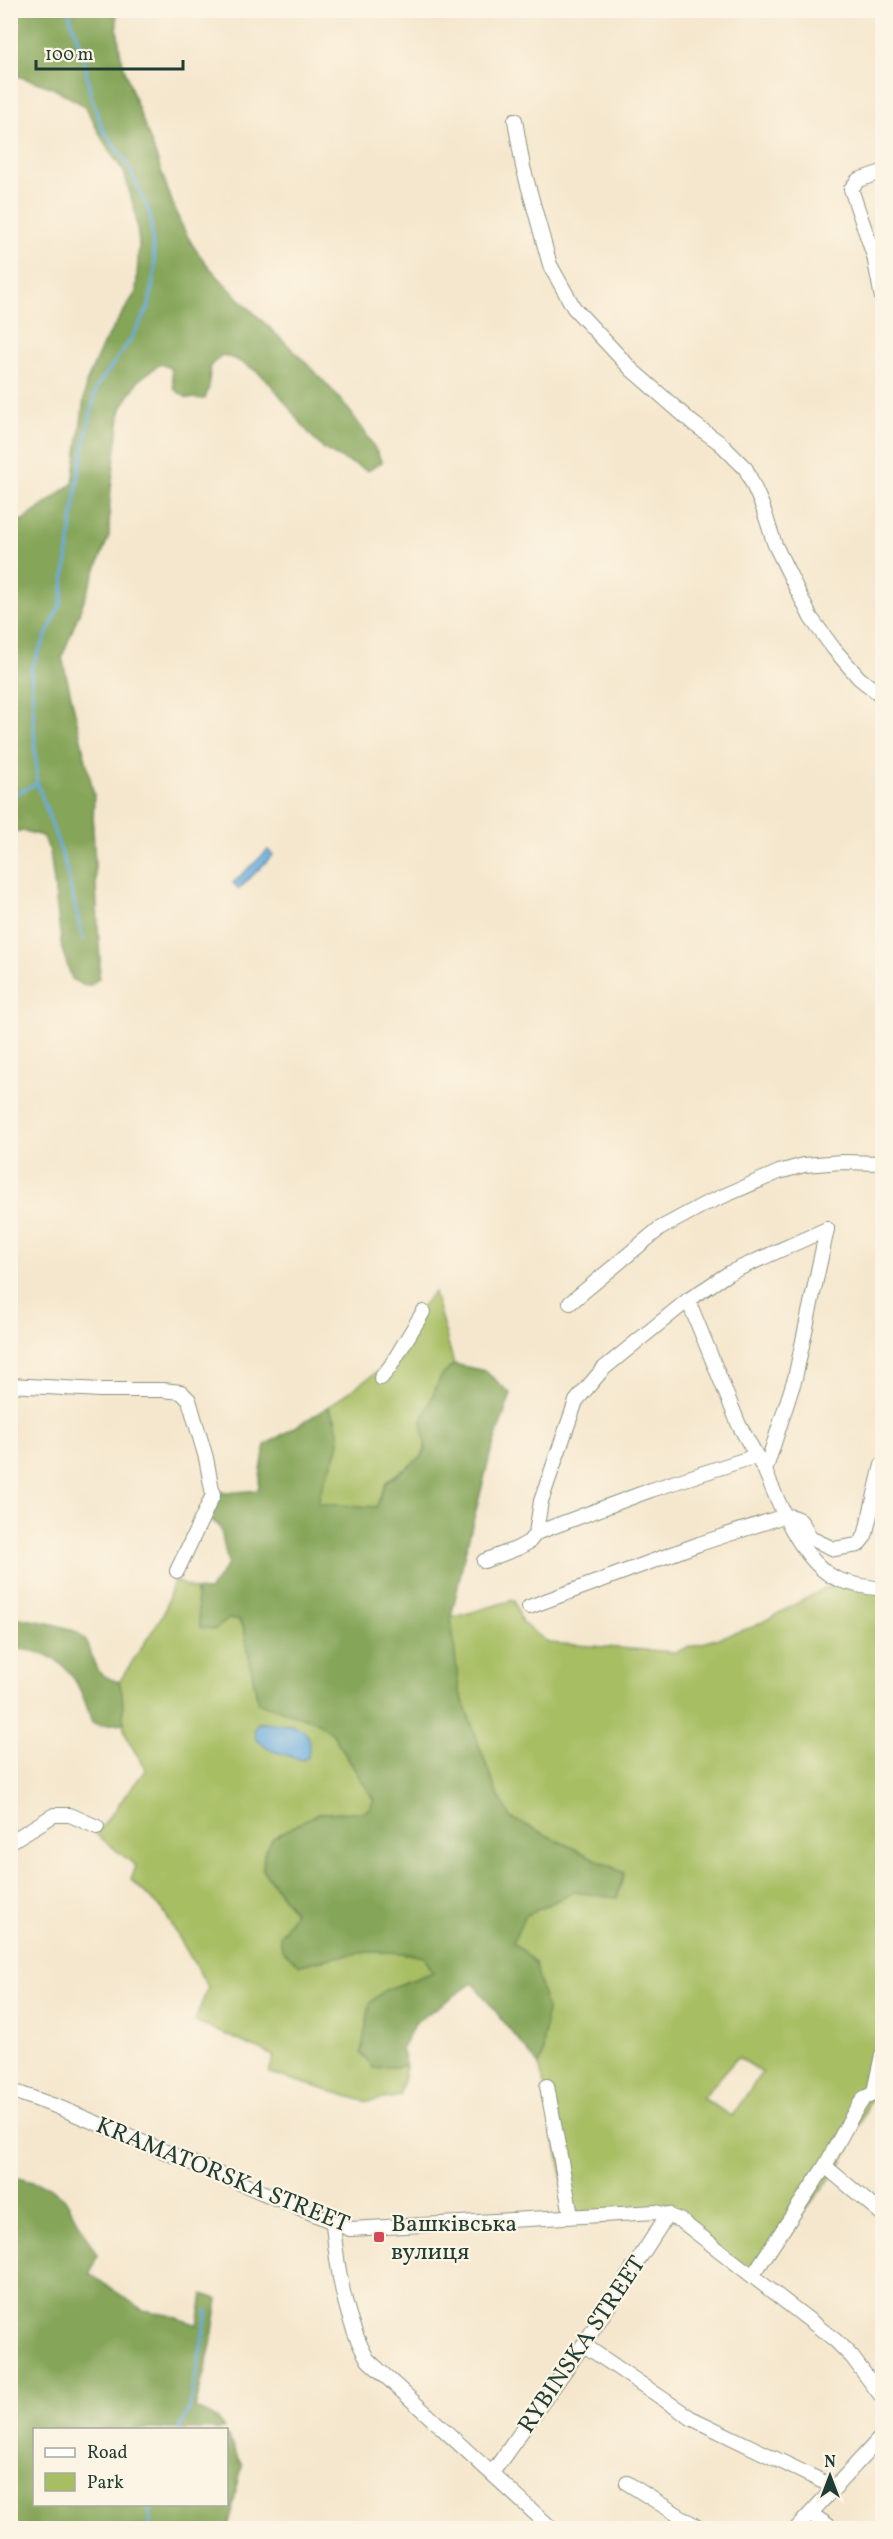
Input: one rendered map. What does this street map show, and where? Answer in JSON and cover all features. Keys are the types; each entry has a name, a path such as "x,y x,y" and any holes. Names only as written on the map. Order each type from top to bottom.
{"street":[{"path":"515,120 523,167 550,265 574,308 632,370 694,424 720,443 746,469 762,505 775,545 812,618 859,678 882,696"},
{"path":"882,172 858,180 851,189 874,256 882,298"},
{"path":"570,1303 659,1230 705,1204 779,1172 804,1166 842,1162 882,1163"},
{"path":"484,1561 518,1548 529,1542 536,1533 541,1502 576,1401 603,1369 688,1300 729,1274 827,1229 795,1378 765,1471"},
{"path":"688,1300 739,1425 765,1471 795,1536 834,1578 854,1585 882,1589"},
{"path":"381,1378 423,1312"},
{"path":"10,1384 100,1390 164,1390 181,1392 189,1400 206,1458 213,1495 177,1572"},
{"path":"536,1533 651,1490 756,1456"},
{"path":"529,1607 699,1544 784,1516 793,1516 802,1521 810,1538 834,1549 858,1545 865,1536 882,1465"},
{"path":"10,1842 54,1815 70,1815 98,1827"},
{"path":"753,2275 825,2166 855,2111 864,2098 878,2091 882,2055"},
{"path":"547,2086 571,2216"},
{"name":"KRAMATORSKA STREET","path":"10,2090 58,2107 333,2224 350,2229 662,2213"},
{"path":"825,2166 882,2214"},
{"path":"662,2213 680,2220 841,2346 882,2397"},
{"name":"RYBINSKA STREET","path":"492,2473 584,2345 662,2213"},
{"path":"333,2224 335,2250 354,2337 368,2360 551,2529"},
{"path":"584,2345 691,2418 836,2488"},
{"path":"797,2529 882,2436"},
{"path":"627,2483 699,2529"},
{"path":"812,2514 832,2529"}],"green space":[{"path":"11,10 116,11 121,56 129,82 171,199 188,238 227,287 324,381 346,406 382,462 368,471 327,451 310,435 279,394 256,371 222,355 210,366 209,387 205,399 187,398 174,389 171,368 160,364 139,380 121,408 110,497 109,536 62,657 94,795 93,827 100,962 99,978 91,985 82,985 72,979 62,949 50,851 42,836 24,831 11,832 11,524 25,519 73,483 86,383 103,344 136,292 139,243 135,211 124,172 106,146 85,106 51,87 11,74"},
{"path":"434,1292 454,1364 440,1378 421,1457 390,1479 384,1487 377,1507 318,1504 336,1420 328,1407 381,1369 416,1313"},
{"path":"454,1364 485,1371 511,1394 491,1452 451,1618 459,1690 495,1789 511,1818 624,1873 617,1898 574,1892 525,1916 513,1942 535,1963 547,2010 543,2052 539,2066 473,1983 416,2022 401,2049 406,2066 373,2068 361,2053 370,2003 385,1990 433,1972 424,1957 406,1954 362,1953 300,1965 282,1950 280,1935 295,1913 263,1870 264,1854 273,1838 318,1813 363,1812 370,1808 374,1800 332,1733 315,1721 258,1703 244,1629 239,1619 229,1619 215,1629 200,1627 196,1590 209,1591 228,1564 220,1526 200,1513 211,1489 226,1493 258,1490 265,1445 328,1407 336,1422 339,1435 338,1446 318,1504 376,1507 386,1483 426,1451 422,1421 440,1378"},
{"path":"174,1580 196,1590 200,1627 215,1629 229,1619 238,1619 244,1629 258,1703 315,1721 332,1733 374,1800 370,1808 363,1812 318,1813 273,1838 264,1854 263,1870 295,1914 300,1965 347,1955 390,1952 424,1957 434,1973 385,1990 373,2068 406,2066 400,2096 367,2102 269,2073 274,2056 195,2021 208,1987 163,1910 131,1880 136,1866 96,1834 146,1769 125,1732 119,1682 164,1613","holes":["258,1723 292,1724 308,1757 301,1759 287,1755 255,1729"]},
{"path":"831,1585 882,1592 882,2075 841,2165 753,2275 678,2220 656,2214 570,2217 546,2091 539,2066 543,2052 535,1963 512,1942 525,1916 574,1892 617,1898 624,1873 511,1818 495,1789 459,1690 451,1618 514,1600 522,1623 549,1643 675,1652 753,1627","holes":["738,2057 762,2072 732,2116 702,2098"]},
{"path":"10,1616 64,1627 84,1638 98,1670 106,1677 119,1682 124,1723 101,1725 92,1723 81,1692 66,1669 56,1660 44,1654 11,1649"},
{"path":"18,2178 50,2187 66,2200 97,2255 90,2274 143,2310 169,2315 198,2325 203,2294 218,2299 211,2345 195,2408 218,2419 223,2428 33,2428 33,2506 228,2506 228,2437 242,2466 228,2528 11,2528 10,2182"}],"water":[{"path":"268,850 273,855 239,889 233,883"},
{"path":"258,1723 300,1728 309,1740 308,1757 303,1760 273,1751 256,1739 255,1729"}],"waterway":[{"path":"68,10 85,63 90,93 103,130 127,163 150,214 155,268 149,307 129,342 96,388 79,472 61,603 31,669 37,783 64,860 83,940"},
{"path":"10,797 37,783"},
{"path":"180,2428 189,2410 208,2310"},
{"path":"150,2506 151,2528"}],"place":[{"name":"Вашківська вулиця","path":"379,2237"}]}
